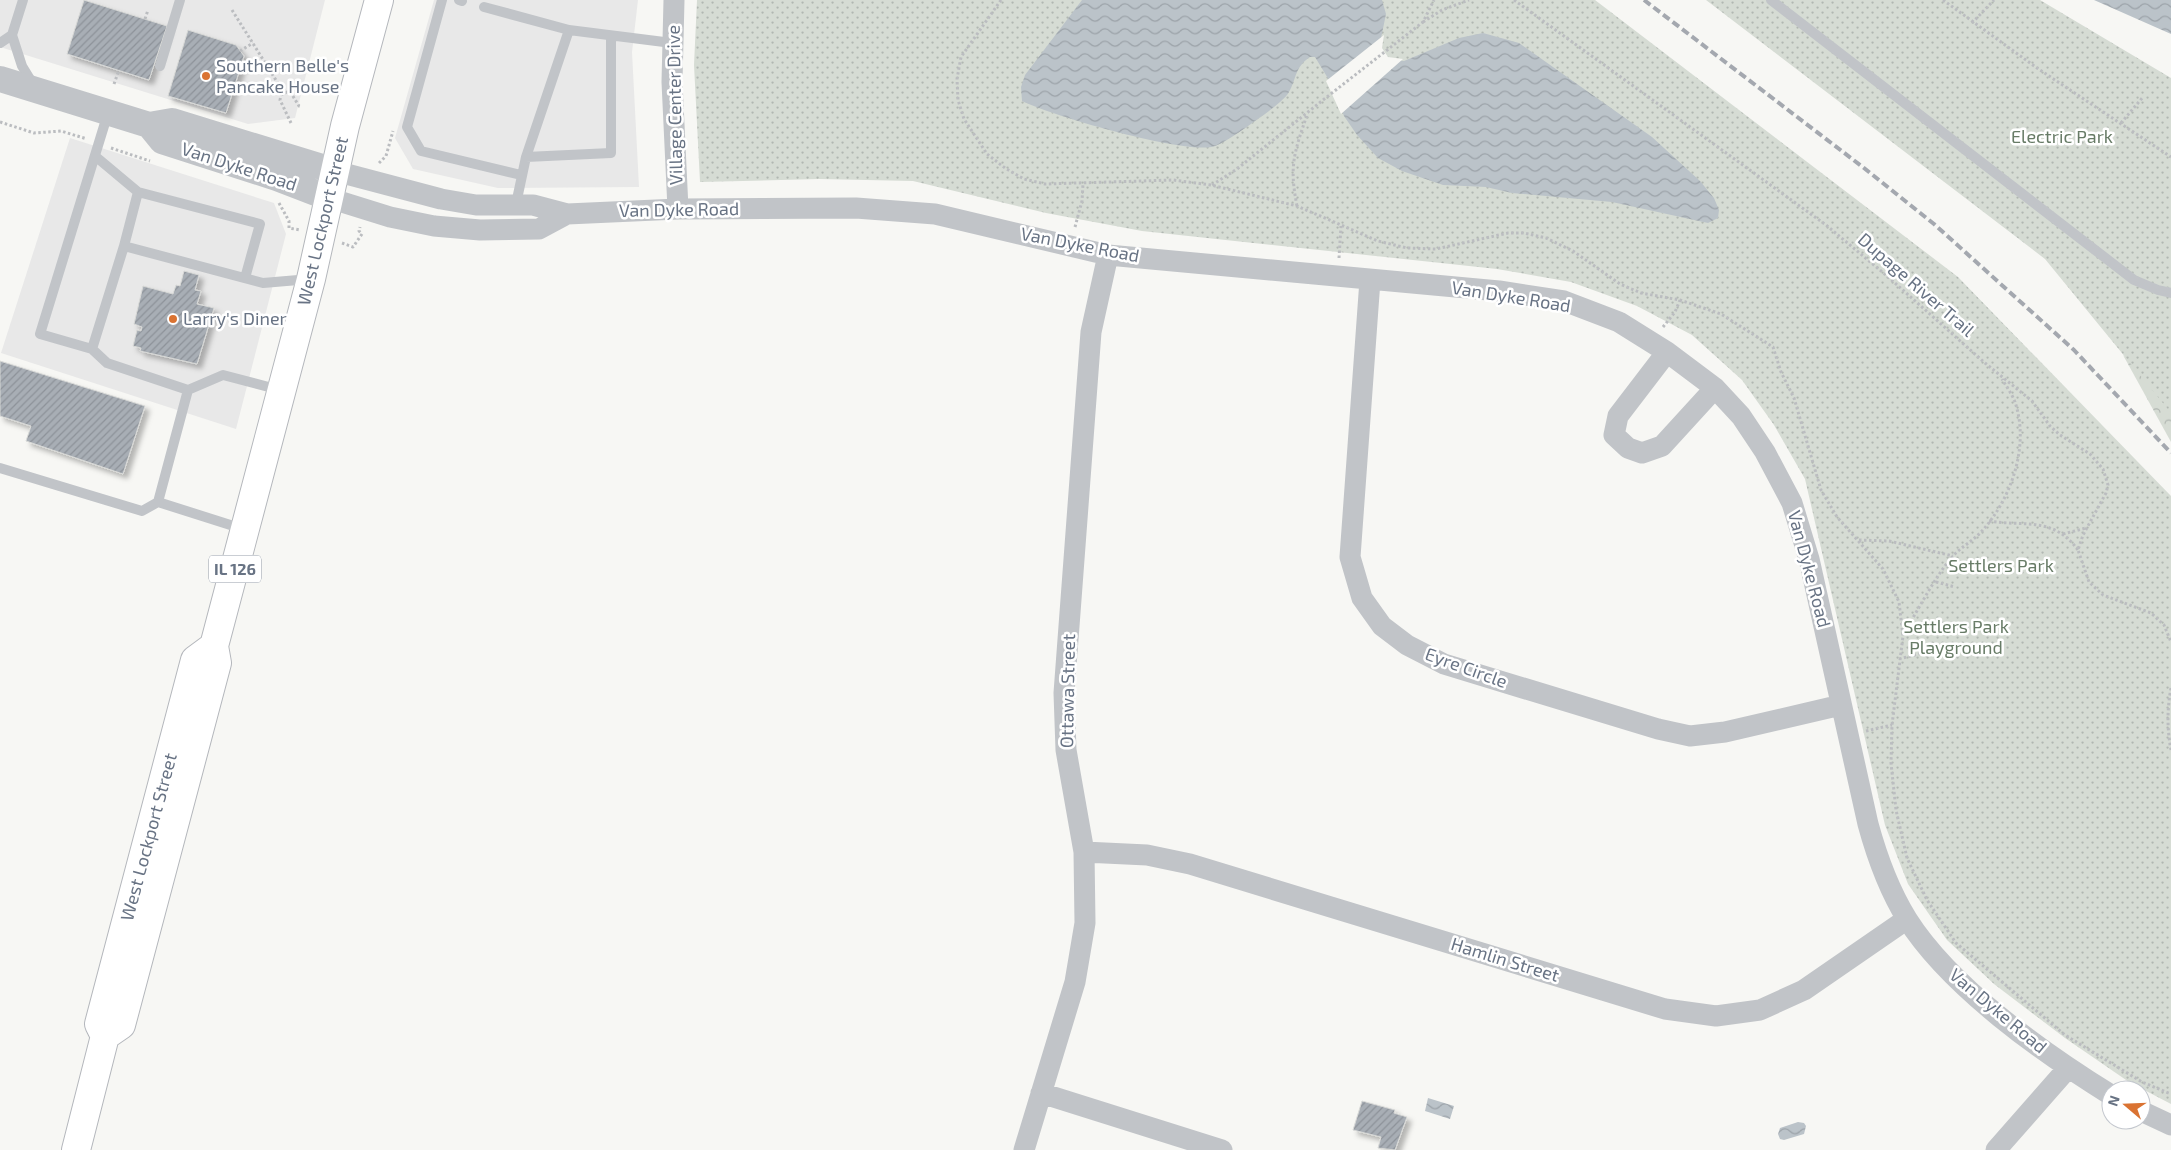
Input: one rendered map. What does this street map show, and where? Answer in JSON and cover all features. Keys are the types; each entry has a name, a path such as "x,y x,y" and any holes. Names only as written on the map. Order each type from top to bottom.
{"main road":[{"name":"West Lockport Street","path":"76,1150 105,1036 99,1024 195,660 214,646 311,279 345,126 379,0"}],"street":[{"name":"Village Center Drive","path":"674,0 672,82 678,209"},
{"name":"Van Dyke Road","path":"0,79 149,125 172,121 335,171 441,199 476,205 533,205 568,214 678,209 856,208 935,214 1108,255 1499,292 1564,302 1619,322 1660,347 1715,388 1740,416 1766,452 1792,502 1810,559 1868,824 1879,864 1907,919 1944,965 1978,998 2068,1068 2101,1089"},
{"name":"Van Dyke Road","path":"149,125 162,141 390,217 434,226 480,230 539,229 568,214"},
{"name":"Ottawa Street","path":"1024,1150 1075,982 1085,923 1084,852 1066,750 1064,693 1091,332 1108,255"},
{"name":"Eyre Circle","path":"1370,280 1350,557 1362,598 1382,626 1407,645 1444,664 1658,729 1690,736 1725,732 1842,705"},
{"path":"1660,347 1618,416 1614,435 1628,448 1642,453 1662,446 1715,388"},
{"name":"Hamlin Street","path":"1084,852 1147,855 1190,864 1665,1008 1716,1016 1760,1010 1804,990 1907,919"},
{"path":"1996,1150 2068,1068"},
{"path":"1041,1093 1222,1150"},
{"path":"2151,1116 2171,1125"}],"lane":[{"path":"23,0 12,35 22,66 37,91"},
{"path":"160,66 180,0"},
{"path":"442,0 407,127 421,151 521,175"},
{"path":"1771,0 2134,280 2171,293"},
{"path":"484,7 569,30 672,43"},
{"path":"516,204 526,157 569,30"},
{"path":"0,43 12,35"},
{"path":"526,157 610,153 611,36"},
{"path":"108,112 40,334 92,349 107,363 188,390 223,375 282,390"},
{"path":"96,156 138,192 260,224 245,278"},
{"path":"92,349 124,246 138,192"},
{"path":"124,246 263,283 311,279"},
{"path":"0,468 142,511 158,502 188,390"},
{"path":"158,502 245,530"}],"path":[{"path":"1423,22 1434,0"},
{"path":"1211,185 1237,169 1423,22 1442,10 1469,0"},
{"name":"Dupage River Trail","path":"1514,0 1826,226 2032,401 2050,426 2060,436 2090,454 2103,469 2108,485 2106,493 2078,550"},
{"path":"1943,0 1972,23 2171,157"},
{"path":"1972,23 1994,0"},
{"path":"145,19 148,10"},
{"path":"232,10 284,93"},
{"path":"240,50 254,43"},
{"path":"114,84 119,70"},
{"path":"291,123 280,100 281,95 287,92 291,93 299,106 302,107"},
{"path":"2121,123 2143,96"},
{"path":"1297,206 1292,183 1294,153 1307,114"},
{"path":"0,122 34,133 61,132"},
{"path":"1073,234 1082,201 1083,184"},
{"path":"1338,277 1341,226"},
{"path":"349,245 353,247 362,234 359,231"},
{"path":"1660,347 1680,300"},
{"path":"2001,376 2015,402 2019,424 2019,446 2016,467 2009,489 1981,532 1953,556 1902,636 1892,726 1891,763 1896,810 1906,858 1927,900 1956,943 2065,1035 2142,1082 2171,1094"},
{"path":"1989,521 2009,524 2038,524 2063,534 2078,550 2089,582 2096,590 2116,601 2151,613 2164,624 2171,642"},
{"path":"2063,534 2088,527"},
{"path":"1859,540 1889,541 1953,556"},
{"path":"1936,582 1955,587"},
{"path":"1899,659 1922,653"},
{"path":"2171,688 2168,703 2168,732 2171,750"},
{"path":"1848,735 1892,726"}],"shaded area":[{"path":"0,0 325,0 295,118 248,124 0,47"},
{"path":"434,0 638,0 632,52 639,187 498,188 413,169 395,138"},
{"path":"70,138 274,203 286,234 236,429 1,353"}],"green space":[{"name":"Settlers Park","path":"697,0 1595,0 1958,277 2171,496 2171,1104 2151,1094 2151,1080 2126,1080 2065,1038 1994,984 1947,940 1908,884 1885,825 1805,479 1774,425 1742,380 1692,335 1637,306 1571,282 1497,269 1142,231 1046,213 913,181 819,179 700,182 694,65"},
{"name":"Electric Park","path":"1706,0 2040,0 2171,78 2171,413 2045,259"},
{"path":"2123,355 2171,393 2171,442"}],"water":[{"path":"1082,0 1382,0 1386,14 1379,48 1386,59 1404,61 1459,38 1483,33 1519,43 1652,137 1700,181 1714,198 1719,210 1718,218 1708,223 1612,202 1512,193 1486,187 1443,185 1402,171 1378,158 1357,135 1344,116 1332,85 1315,57 1310,57 1301,65 1296,73 1292,87 1280,102 1242,130 1215,146 1200,148 1149,140 1088,124 1022,101 1021,87 1025,75"},
{"path":"2094,0 2171,0 2171,34"},
{"path":"1428,1098 1454,1106 1450,1119 1425,1111"},
{"path":"1798,1122 1804,1123 1806,1126 1804,1134 1784,1140 1780,1139 1778,1134 1780,1128"}],"pier":[{"path":"1384,35 1382,48 1388,57 1403,59 1341,114 1326,81"}],"building":[{"path":"84,0 167,26 149,80 67,54"},
{"name":"Southern Belle's Pancake House","path":"188,30 236,45 244,56 226,113 168,96"},
{"name":"Larry's Diner","path":"184,271 199,275 195,290 201,291 197,304 214,308 197,364 140,351 141,348 133,346 137,330 141,331 142,327 134,324 143,286 173,294 176,285 180,286"},
{"path":"0,361 145,406 123,474 26,441 31,426 0,416"},
{"path":"1362,1101 1395,1110 1394,1113 1407,1117 1395,1150 1378,1148 1381,1137 1353,1130"}],"railway":[{"path":"1644,0 1864,168 1934,224 2074,350 2171,453"}],"place":[{"name":"Southern Belle's Pancake House","path":"206,76"},
{"name":"Larry's Diner","path":"173,319"}],"park label":[{"name":"Settlers Park Playground","path":"1956,638"}]}
